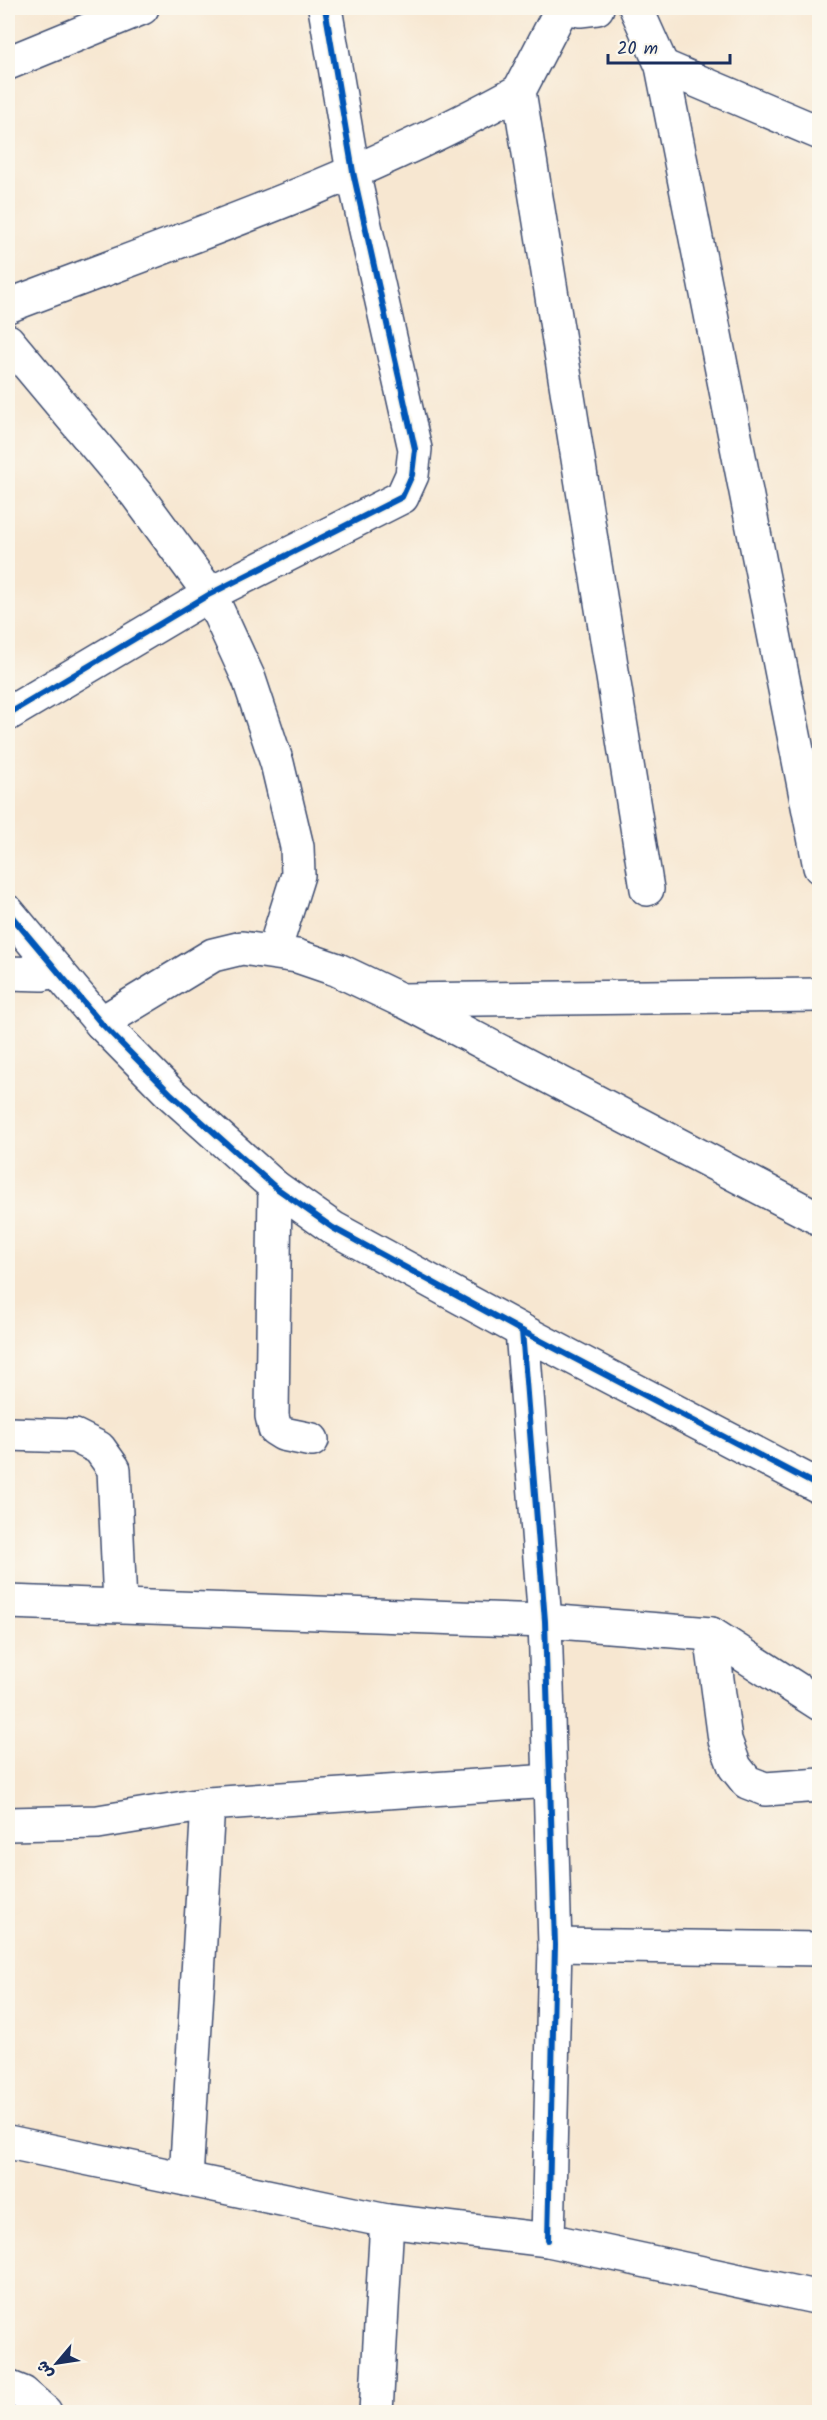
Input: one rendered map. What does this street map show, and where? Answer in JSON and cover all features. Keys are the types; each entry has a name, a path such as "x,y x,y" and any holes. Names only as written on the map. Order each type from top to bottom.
{"street":[{"path":"8,63 142,8"},
{"path":"8,714 210,594 402,497 412,475 415,449 353,172 325,8"},
{"path":"8,306 353,172 450,129 519,91 562,8"},
{"path":"569,8 580,10 597,8"},
{"path":"636,8 663,66 819,867"},
{"path":"663,66 819,133"},
{"path":"519,91 647,889"},
{"path":"8,341 136,495 210,594 249,679 277,763 297,847 298,875 274,951"},
{"path":"8,912 101,1023 171,1094 275,1187 333,1228 522,1331 819,1486"},
{"path":"101,1023 213,955 242,948 274,951 338,970 401,1000 819,1219"},
{"path":"8,974 42,974 57,970"},
{"path":"401,1000 819,995"},
{"path":"275,1187 272,1416 275,1429 283,1434 312,1440"},
{"path":"522,1331 545,1621 555,1945 548,2240"},
{"path":"8,1434 75,1436 99,1448 114,1469 120,1605"},
{"path":"8,1602 545,1621 711,1634 819,1704"},
{"path":"711,1634 725,1740 735,1767 747,1782 765,1789 819,1785"},
{"path":"8,1824 98,1822 207,1804 550,1781"},
{"path":"186,2179 207,1804"},
{"path":"555,1945 819,1949"},
{"path":"8,2142 387,2221 548,2240 819,2298"},
{"path":"376,2412 387,2221"},
{"path":"8,2387 23,2393 45,2412"}],"cycle path":[{"path":"8,714 210,594 402,497 412,475 415,449 353,172 325,8"},
{"path":"8,912 101,1023 171,1094 275,1187 333,1228 522,1331 820,1487"},
{"path":"522,1331 545,1621 555,1945 548,2240"}]}
